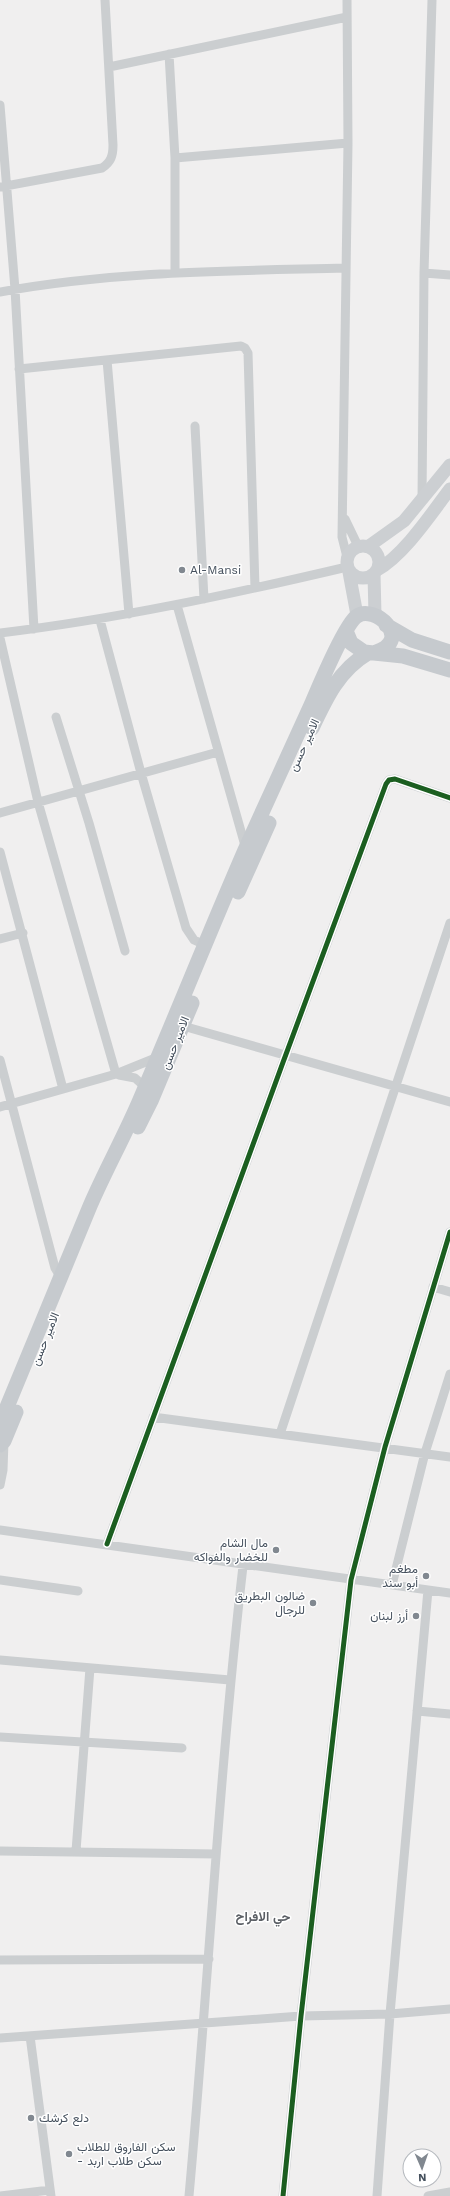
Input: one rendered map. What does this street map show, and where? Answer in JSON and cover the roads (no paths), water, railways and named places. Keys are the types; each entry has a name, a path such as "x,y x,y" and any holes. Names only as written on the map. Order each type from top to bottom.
{"main road":[{"path":"358,616 348,565 353,548 363,546 404,521 450,465"},
{"path":"348,565 358,578 363,578 387,564 400,552 450,489"},
{"path":"363,546 377,554 379,565 375,572 382,621"},
{"path":"450,652 412,640 382,621 363,613 349,624 346,631 356,648 413,658 450,670"},
{"name":"الامير حسن","path":"0,1424 91,1204 209,947 328,694 341,674 359,658 389,647 392,642 391,633 382,621"},
{"name":"الامير حسن","path":"2,1443 98,1206 151,1101 183,1026 209,947 246,849 328,667 346,631"}],"street":[{"path":"4,186 102,168 109,163 113,154 113,145 105,0"},
{"path":"0,633 100,620 255,588 348,565 342,537 344,518 345,268 348,143 347,0"},
{"path":"422,500 424,273 432,0"},
{"path":"109,66 346,17"},
{"path":"169,54 176,158 175,272"},
{"path":"0,105 4,186 15,289 34,629"},
{"path":"176,158 348,143"},
{"path":"0,292 89,279 175,272 345,268"},
{"path":"424,273 450,275"},
{"path":"19,369 241,346 245,348 248,353 255,588"},
{"path":"107,360 129,614"},
{"path":"195,426 204,599"},
{"path":"344,518 363,546"},
{"path":"177,604 246,849"},
{"path":"100,620 141,773 186,928 194,940 209,947"},
{"path":"0,638 38,802 116,1074"},
{"path":"56,717 125,951"},
{"path":"0,813 218,752"},
{"path":"107,1544 214,1256 285,1053 386,784 389,780 395,779 450,798"},
{"path":"0,852 23,933 63,1089"},
{"path":"280,1434 450,923"},
{"path":"0,939 23,933"},
{"path":"183,1026 285,1053 450,1102"},
{"path":"0,1107 116,1074 158,1057"},
{"path":"0,1060 55,1268 61,1278"},
{"path":"116,1074 129,1076 145,1087"},
{"path":"283,2196 301,2016 351,1580 385,1447 450,1232"},
{"path":"433,1287 450,1292"},
{"path":"392,1585 425,1453 450,1374"},
{"path":"153,1417 385,1447 450,1457"},
{"path":"0,1485 3,1470 2,1443"},
{"path":"0,1530 107,1544 243,1566 450,1593"},
{"path":"189,2196 204,2024 230,1680 243,1566"},
{"path":"0,1580 78,1592"},
{"path":"377,2196 390,2014 428,1590"},
{"path":"0,1660 230,1680"},
{"path":"76,1851 90,1668"},
{"path":"417,1711 450,1714"},
{"path":"0,1737 182,1748"},
{"path":"0,1851 216,1854"},
{"path":"0,1960 209,1959"},
{"path":"0,2038 301,2016 390,2014 450,2009"},
{"path":"0,2196 50,2193 30,2036"},
{"path":"428,2196 450,2192"}],"place":[{"name":"Al-Mansi","path":"182,570"},
{"name":"مال الشام للخضار والفواكه","path":"276,1550"},
{"name":"مطغم أبو سند","path":"426,1576"},
{"name":"ضالون البطريق للرجال","path":"313,1603"},
{"name":"أرز لبنان","path":"416,1616"},
{"name":"دلع كرشك","path":"31,2118"},
{"name":"سكن الفاروق للطلاب - سكن طلاب اربد","path":"69,2154"}],"district":[{"name":"حي الافراح","path":"263,1916"}]}
